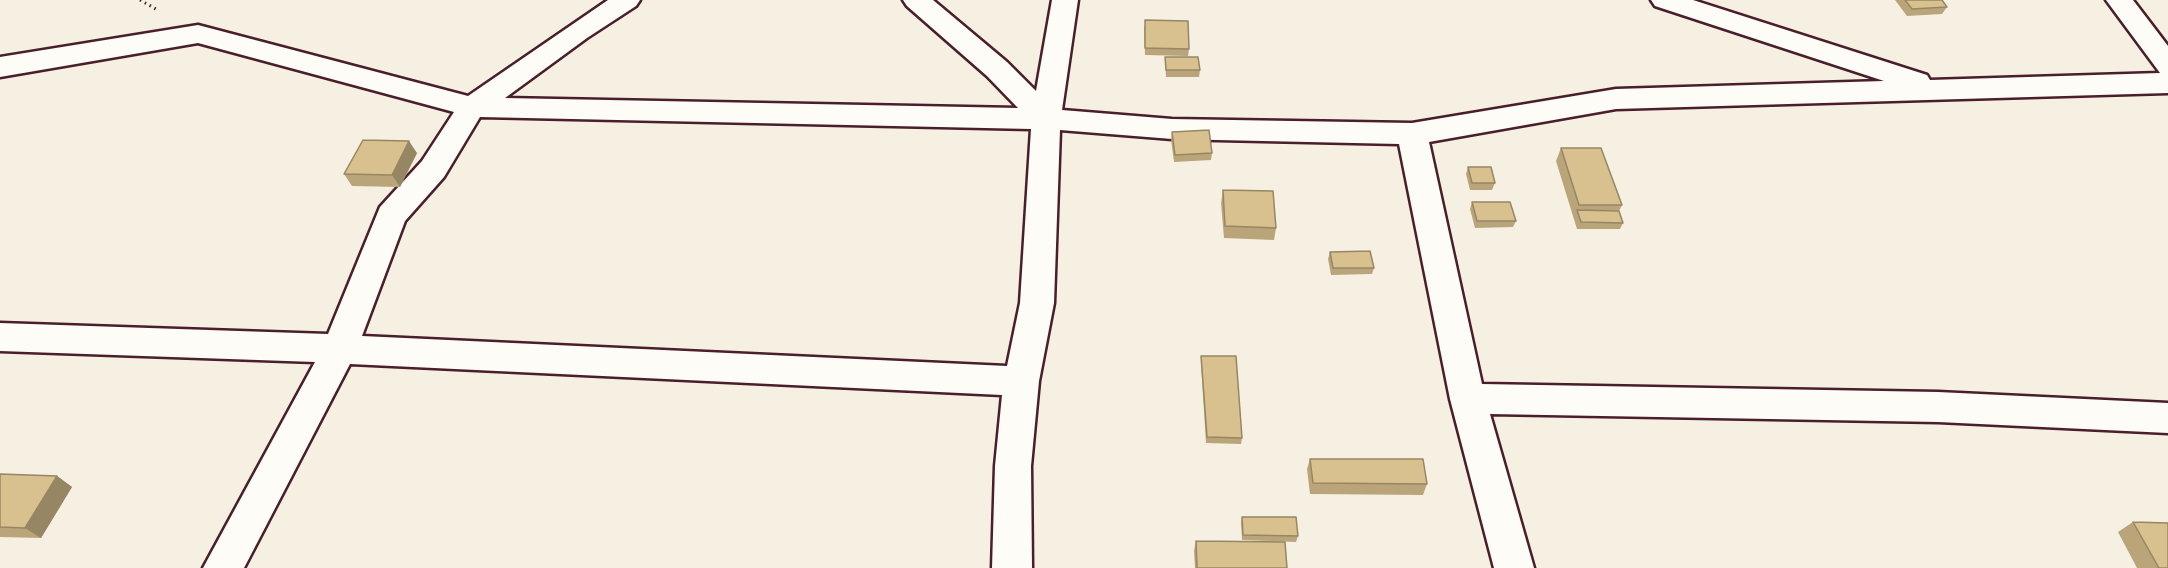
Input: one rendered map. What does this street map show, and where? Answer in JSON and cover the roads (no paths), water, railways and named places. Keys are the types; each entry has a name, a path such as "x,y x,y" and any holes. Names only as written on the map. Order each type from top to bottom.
{"street":[{"path":"222,568 340,349 391,215 433,169 472,107 577,32 627,0"},
{"path":"916,0 997,69 1046,119"},
{"path":"1012,568 1013,466 1021,381 1036,303 1046,119 1065,0"},
{"path":"1664,0 1942,90"},
{"path":"2119,0 2168,66"},
{"path":"0,67 198,34 472,107 1046,119 1172,129 1412,134 1616,99 2168,83"},
{"path":"1412,134 1468,399 1514,568"},
{"path":"0,337 340,349 1021,381"},
{"path":"1468,399 1938,406 2168,418"}]}
